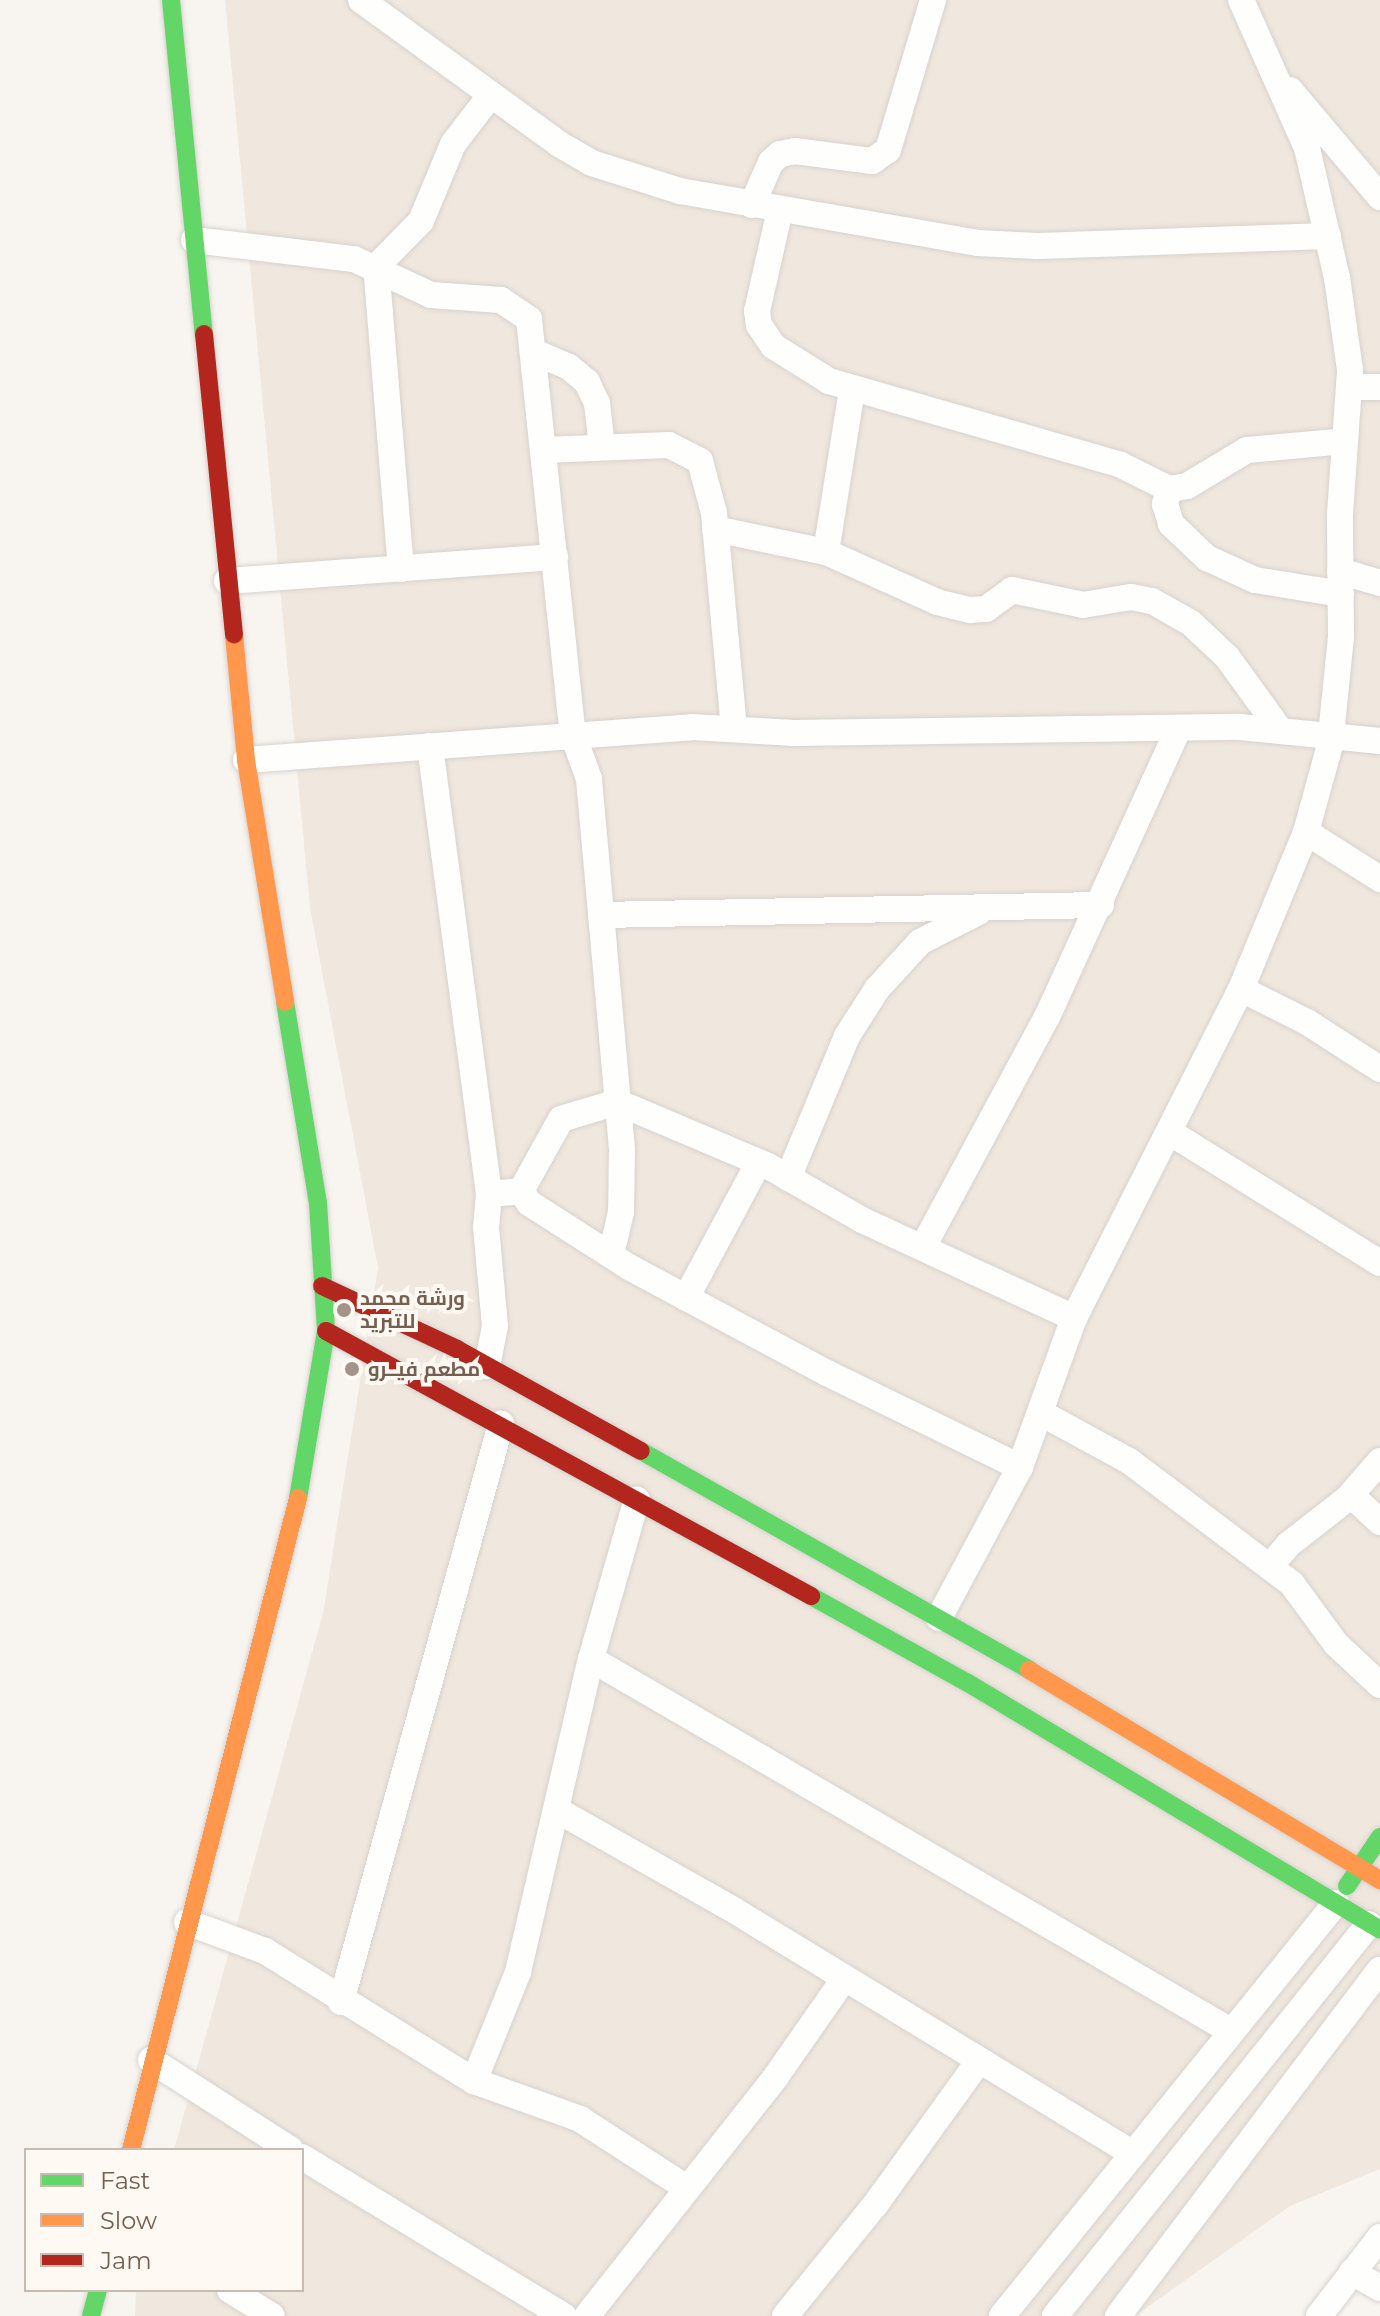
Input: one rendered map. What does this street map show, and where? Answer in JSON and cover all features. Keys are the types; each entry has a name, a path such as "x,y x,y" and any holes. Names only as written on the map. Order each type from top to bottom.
{"street":[{"path":"131,2148 151,2060 295,1514 326,1331 318,1203 246,760 171,0"},
{"path":"361,0 490,96 592,163 680,191 978,243 1022,246 1328,236"},
{"path":"752,205 771,162 780,154 872,161 888,150 933,0"},
{"path":"939,1618 1020,1467 1074,1318 1171,1133 1241,989 1306,832 1331,735 1349,387 1328,236 1307,148 1241,0"},
{"path":"1276,75 1380,197"},
{"path":"401,569 376,267 421,221 453,144 490,96"},
{"path":"780,210 757,311 762,333 799,365 852,389 1121,465 1169,489 1187,486 1247,450 1345,441"},
{"path":"194,240 338,256 376,267 431,295 511,303 529,319 573,735 589,779 624,1176 611,1255"},
{"path":"534,352 569,367 587,382 597,403 602,447"},
{"path":"1349,387 1380,387"},
{"path":"826,552 852,389"},
{"path":"544,450 669,445 691,453 704,471 715,529 734,728"},
{"path":"1169,489 1165,504 1171,524 1207,558 1255,580 1380,583"},
{"path":"715,529 826,552 937,602 970,610 986,609 1012,590 1083,605 1131,597 1152,601 1191,623 1227,657 1280,730"},
{"path":"227,581 555,557"},
{"path":"246,760 573,735 734,728 794,733 1280,730 1380,741"},
{"path":"923,1247 1101,905 1178,730"},
{"path":"430,746 489,1194 486,1227 495,1326 487,1366"},
{"path":"1306,832 1380,879"},
{"path":"601,915 1101,905"},
{"path":"788,1178 841,1048 877,989 920,942 986,907"},
{"path":"1241,989 1307,1022 1380,1069"},
{"path":"521,1191 561,1119 617,1102 759,1162 923,1247 1074,1318"},
{"path":"1171,1133 1380,1263"},
{"path":"686,1298 759,1162"},
{"path":"489,1194 521,1191"},
{"path":"521,1191 529,1203 686,1298 1020,1467"},
{"path":"322,1286 383,1310 939,1618 1380,1880"},
{"path":"326,1331 501,1424 1042,1725 1336,1903 1376,1920 1055,2316"},
{"path":"1041,1413 1129,1461 1270,1566 1292,1584 1336,1644 1380,1685"},
{"path":"341,2002 501,1424"},
{"path":"1270,1566 1288,1545 1351,1495 1380,1461"},
{"path":"1351,1495 1380,1522"},
{"path":"474,2081 518,1972 591,1659 637,1499"},
{"path":"591,1659 800,1776 1231,2031"},
{"path":"557,1810 1132,2153"},
{"path":"1002,2316 1336,1903 1380,1837"},
{"path":"187,1922 265,1951 341,2002 474,2081 580,2119 685,2187"},
{"path":"1118,2316 1380,1970"},
{"path":"587,2316 685,2187 777,2075 844,1979"},
{"path":"151,2060 288,2148"},
{"path":"785,2316 875,2205 979,2061"},
{"path":"304,2158 563,2316"},
{"path":"1319,2316 1380,2237"},
{"path":"1352,2272 1380,2288"},
{"path":"91,2316 97,2292"},
{"path":"233,2292 272,2316"}],"shaded area":[{"path":"225,0 1380,0 1380,2169 1290,2206 1135,2316 135,2316 136,2292 304,2292 304,2148 175,2148 323,1613 378,1268 310,908"}],"traffic: fast":[{"path":"171,0 204,334"},
{"path":"285,1002 318,1203 326,1331 298,1498"},
{"path":"641,1451 1029,1670"},
{"path":"811,1596 968,1683 1380,1930"},
{"path":"1347,1886 1380,1837"},
{"path":"91,2316 97,2292"}],"traffic: slow":[{"path":"234,635 246,760 285,1002"},
{"path":"132,2148 298,1498"},
{"path":"1029,1670 1380,1880"}],"traffic: jam":[{"path":"204,334 234,635"},
{"path":"322,1286 457,1349 641,1451"},
{"path":"326,1331 811,1596"}],"place":[{"name":"ورشة محمد للتبريد","path":"344,1310"},
{"name":"مطعم فيــرو","path":"352,1369"}]}
